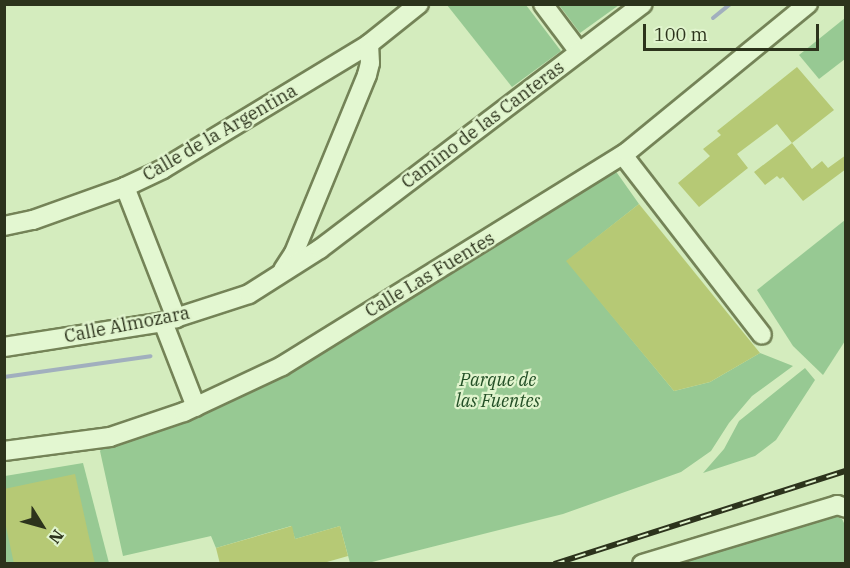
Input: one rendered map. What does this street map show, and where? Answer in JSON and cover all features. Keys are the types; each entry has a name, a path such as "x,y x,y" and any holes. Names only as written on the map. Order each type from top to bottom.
{"street":[{"name":"Calle de la Argentina","path":"4,226 33,220 125,187 164,169 369,44 419,4"},
{"path":"543,4 579,52"},
{"name":"Camino de las Canteras","path":"279,276 318,250 643,4"},
{"name":"Calle Las Fuentes","path":"4,452 110,437 196,407 282,366 623,155 808,4"},
{"path":"279,276 301,236 367,75 370,63 369,44"},
{"path":"623,155 762,335"},
{"path":"125,187 170,320 196,407"},
{"path":"301,236 313,241 318,250"},
{"name":"Calle Almozara","path":"4,347 170,320 232,302 279,276"},
{"path":"642,564 837,505 846,508"}],"green space":[{"path":"447,5 526,5 561,51 512,87"},
{"path":"559,5 619,5 580,33"},
{"path":"845,18 845,59 819,79 799,55"},
{"name":"Parque de las Fuentes","path":"610,163 639,204 567,261 674,391 710,382 760,353 793,366 752,396 729,423 711,451 681,472 563,514 368,563 350,563 340,526 295,539 291,526 216,548 211,536 123,556 100,451 110,437 207,402"},
{"path":"845,220 845,341 823,375 793,346 757,290"},
{"path":"805,368 815,380 776,440 755,456 703,473 724,449 739,421"},
{"path":"83,463 109,563 5,564 5,476"},
{"path":"833,515 842,519 845,525 845,563 672,564"}],"building":[{"path":"797,67 834,110 792,143 777,124 737,154 748,168 699,207 678,183 710,156 703,149 721,135 717,131"},
{"path":"792,143 812,169 822,161 828,168 846,155 846,169 803,201 783,177 780,179 777,176 765,185 754,172"},
{"path":"639,204 760,353 710,382 674,391 566,261"},
{"path":"75,474 95,564 14,564 4,517 4,489"},
{"path":"292,526 295,539 340,526 348,556 320,564 220,564 216,548"}],"waterway":[{"path":"713,18 730,4"},
{"path":"4,377 151,356"}],"railway":[{"path":"554,564 846,471"}]}
